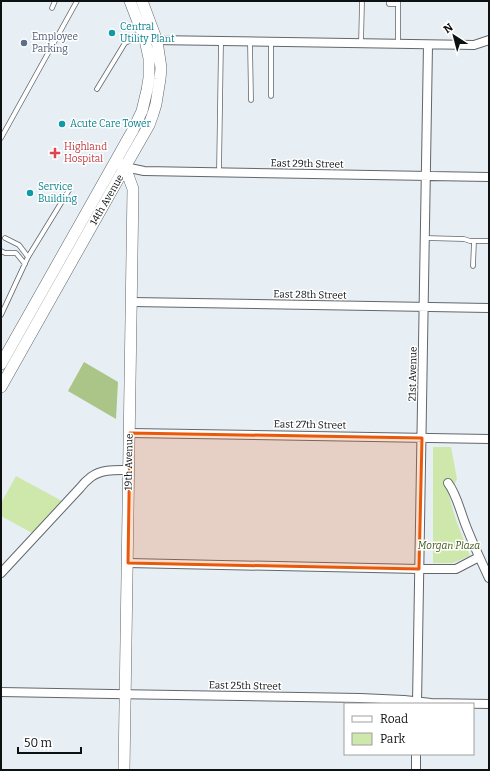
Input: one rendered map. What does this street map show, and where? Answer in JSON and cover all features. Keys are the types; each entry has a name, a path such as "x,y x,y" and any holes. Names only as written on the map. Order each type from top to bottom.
{"main road":[{"name":"14th Avenue","path":"1,386 120,164 142,111 149,78 149,58 130,1"},
{"name":"14th Avenue","path":"1,364 120,164 149,125 156,104 161,68 157,41 142,1"},
{"name":"19th Avenue","path":"120,164 133,189 124,770"}],"street":[{"path":"144,40 428,45 474,45 489,40"},
{"name":"21st Avenue","path":"417,703 428,45"},
{"name":"East 29th Street","path":"120,164 144,171 489,177"},
{"name":"East 28th Street","path":"132,302 489,308"},
{"name":"East 27th Street","path":"130,433 489,439"},
{"path":"1,573 92,476 108,470 128,470"},
{"path":"448,482 489,578"},
{"path":"128,563 456,569 479,557"},
{"name":"East 25th Street","path":"1,692 360,698 431,703"},
{"name":"East 25th Street","path":"474,704 489,704"},
{"path":"416,755 416,770"}],"lane":[{"path":"52,8 55,1"},
{"path":"1,138 77,1"},
{"path":"361,44 362,1"},
{"path":"389,1 389,4 398,3 398,44"},
{"path":"97,89 125,43 134,39 144,40"},
{"path":"219,172 220,42"},
{"path":"250,42 251,100"},
{"path":"271,42 271,96"},
{"path":"1,315 28,257 69,190"},
{"path":"5,238 19,246 28,257"},
{"path":"425,238 489,241"},
{"path":"474,241 474,266"},
{"path":"1,251 5,253 16,253 25,264"}],"highlighted area":[{"path":"130,433 422,438 419,569 128,563"}],"green space":[{"path":"84,362 118,382 116,419 68,391"},
{"name":"Morgan Plaza","path":"433,447 451,447 457,479 449,496 456,520 470,556 453,563 433,563"},
{"path":"16,476 62,501 32,533 1,516 1,503"}],"place":[{"name":"Central Utility Plant","path":"112,33"},
{"name":"Employee Parking","path":"24,43"},
{"name":"Acute Care Tower","path":"62,124"},
{"name":"Highland Hospital","path":"55,153"},
{"name":"Service Building","path":"30,193"}]}
